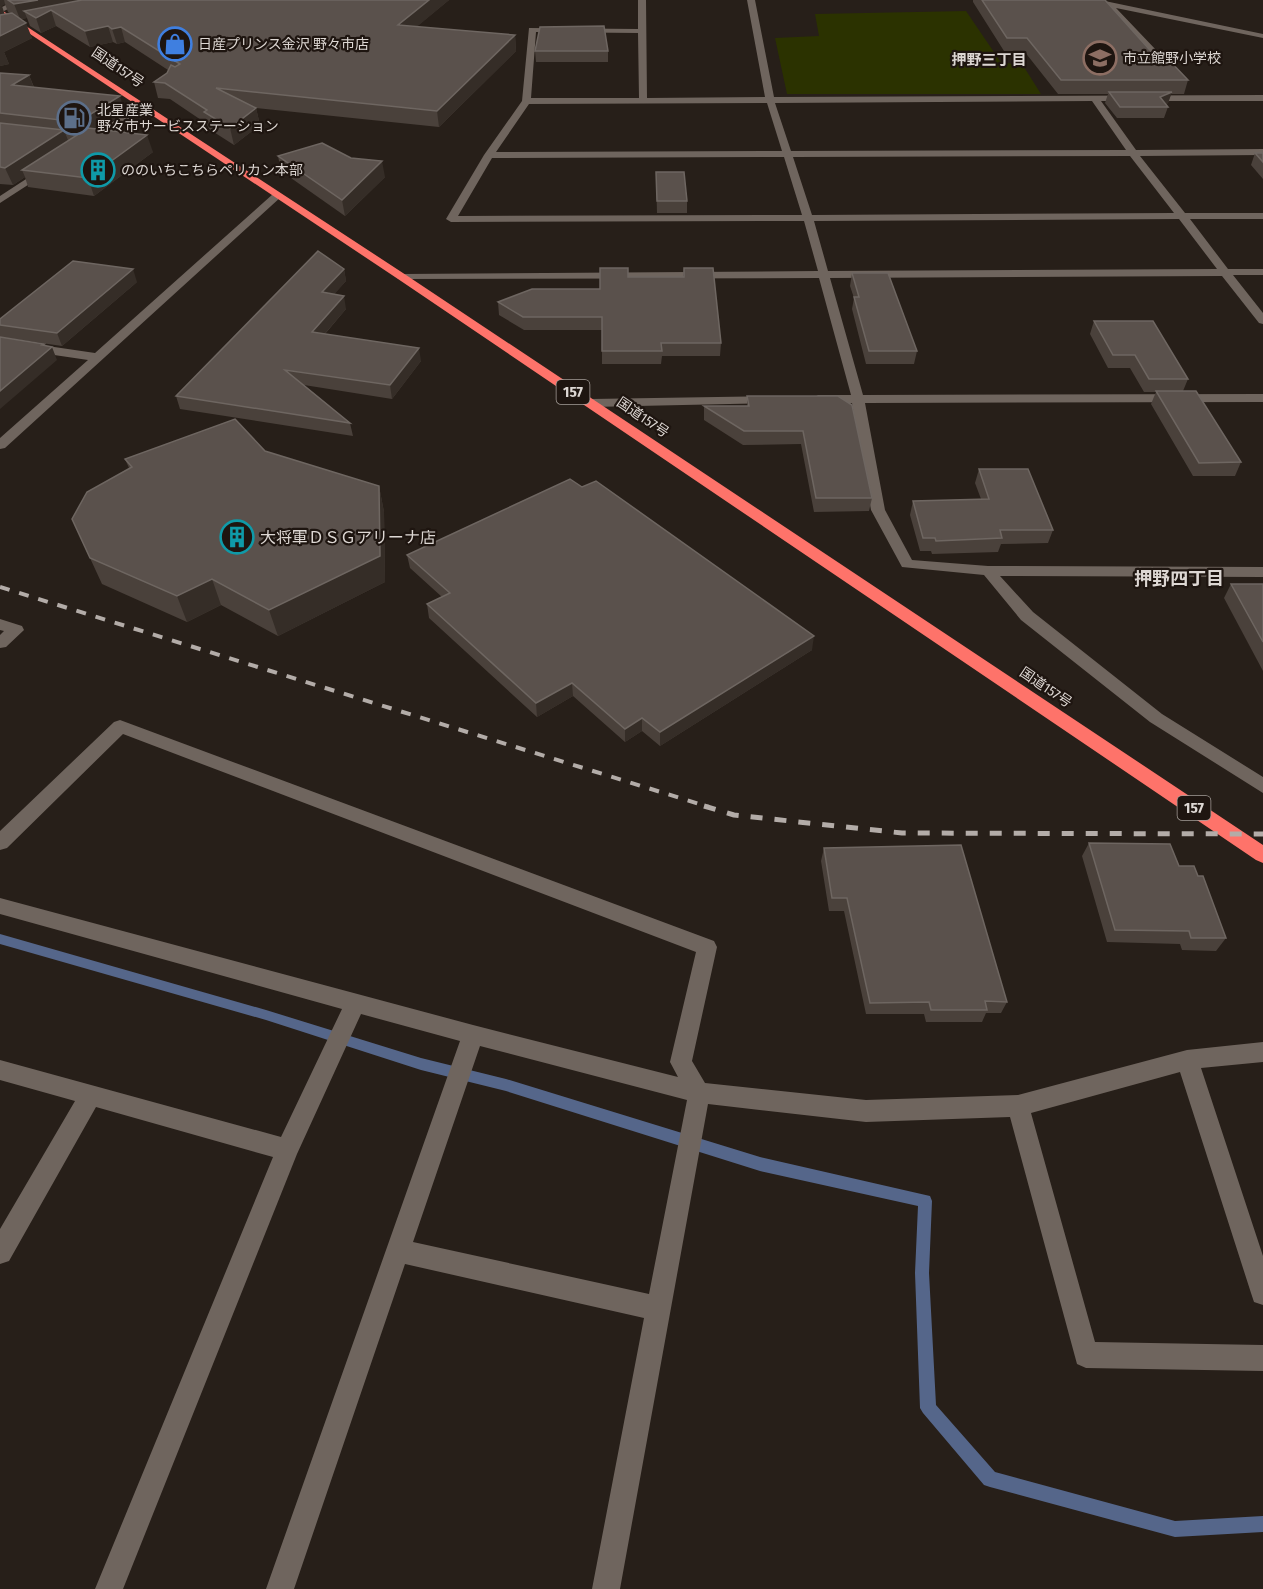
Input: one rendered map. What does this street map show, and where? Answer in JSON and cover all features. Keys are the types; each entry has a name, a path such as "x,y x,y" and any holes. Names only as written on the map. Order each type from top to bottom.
{"highway":[{"name":"国道157号","path":"0,11 402,277 544,374 591,403 1263,855"}],"street":[{"path":"0,11 22,0"},
{"path":"642,0 643,101"},
{"path":"751,0 770,100 808,218 858,398 878,510 907,564 988,571 1263,572"},
{"path":"1092,0 1263,36"},
{"path":"1108,4 1180,81"},
{"path":"642,31 532,30 526,101 489,155 451,219 1263,216"},
{"path":"1243,32 1256,44"},
{"path":"1189,90 1197,99"},
{"path":"526,101 1263,98"},
{"path":"1095,99 1132,153 1263,321"},
{"path":"76,147 86,144 120,121 147,108"},
{"path":"489,155 1263,152"},
{"path":"0,200 58,162"},
{"path":"0,191 12,192"},
{"path":"0,445 95,357 277,196"},
{"path":"402,277 1263,272"},
{"path":"0,343 95,357"},
{"path":"591,403 858,398 1263,398"},
{"path":"988,571 1027,616 1156,718 1263,786"},
{"path":"0,624 16,630 0,643"},
{"path":"0,843 120,726 706,947 681,1062 699,1093 606,1589"},
{"path":"0,906 473,1035 699,1093 866,1112 1018,1106 1187,1060 1263,1052"},
{"path":"109,1589 287,1150 356,1002"},
{"path":"280,1589 473,1035"},
{"path":"1187,1060 1263,1293"},
{"path":"0,1070 90,1097 287,1150"},
{"path":"0,1252 90,1097"},
{"path":"1018,1106 1086,1355 1263,1358"},
{"path":"397,1250 658,1309"}],"green space":[{"path":"966,11 1000,61 1024,67 1041,94 787,94 775,38 819,36 815,14"}],"building":[{"path":"8,0 38,0 14,4"},
{"path":"82,0 429,0 398,25 515,35 437,111 216,88 256,108 230,128 165,83 154,82 167,73 171,65 175,67 180,64 121,27 112,29 108,26 85,31 51,10 36,18 24,11"},
{"path":"982,0 1105,0 1157,58 1167,58 1188,80 1061,80 1027,38 1007,38"},
{"path":"12,13 26,23 0,36 0,15"},
{"path":"604,26 608,51 535,51 540,27"},
{"path":"0,73 29,75 12,85 120,96 78,122 0,113"},
{"path":"1109,92 1172,92 1160,97 1168,107 1120,107"},
{"path":"0,123 64,130 5,168 0,167"},
{"path":"88,128 147,135 88,178 22,170"},
{"path":"322,143 351,158 382,161 342,200 278,156"},
{"path":"1255,153 1263,153 1263,162"},
{"path":"656,172 684,172 687,201 657,201"},
{"path":"318,251 344,269 322,292 344,296 312,332 419,348 390,385 285,370 350,423 176,396"},
{"path":"73,261 133,269 57,333 0,325 0,319"},
{"path":"600,268 628,268 628,277 684,277 684,268 713,268 721,343 661,343 662,351 602,351 602,317 523,317 498,302 532,289 600,289"},
{"path":"852,273 888,273 917,351 869,351 854,297 859,297"},
{"path":"1094,321 1153,321 1188,379 1149,379 1135,355 1113,355"},
{"path":"0,337 52,347 0,391"},
{"path":"1156,391 1196,391 1241,462 1199,463"},
{"path":"747,396 838,396 852,405 872,498 816,498 803,431 744,431 704,406 749,406"},
{"name":"大将軍ＤＳＧアリーナ店","path":"235,419 265,451 379,486 380,556 269,610 212,579 177,596 90,558 72,519 87,492 132,467 125,459"},
{"path":"979,469 1028,469 1053,530 1000,530 1002,538 936,541 935,538 923,538 913,501 989,499"},
{"path":"570,479 582,487 596,481 814,636 660,732 642,718 625,729 572,683 536,703 427,604 450,593 407,555"},
{"path":"1231,584 1263,584 1263,642"},
{"path":"1089,843 1170,844 1179,866 1194,866 1198,876 1203,876 1226,938 1191,938 1189,931 1115,930"},
{"path":"961,845 1007,1002 985,1001 987,1010 931,1010 929,1002 870,1003 847,898 832,898 824,848"}],"waterway":[{"path":"0,939 266,1015 421,1064 506,1085 760,1164 925,1201 922,1273 928,1408 990,1479 1175,1529 1263,1524"}],"railway":[{"path":"0,587 709,807"},
{"path":"704,806 734,815 902,833 1263,834"}],"place":[{"name":"日産プリンス金沢 野々市店","path":"175,44"},
{"name":"市立館野小学校","path":"1100,58"},
{"name":"北星産業 野々市サービスステーション","path":"74,118"},
{"name":"ののいちこちらペリカン本部","path":"98,170"},
{"name":"大将軍ＤＳＧアリーナ店","path":"237,537"}],"district":[{"name":"押野三丁目","path":"989,60"},
{"name":"押野四丁目","path":"1179,579"}]}
